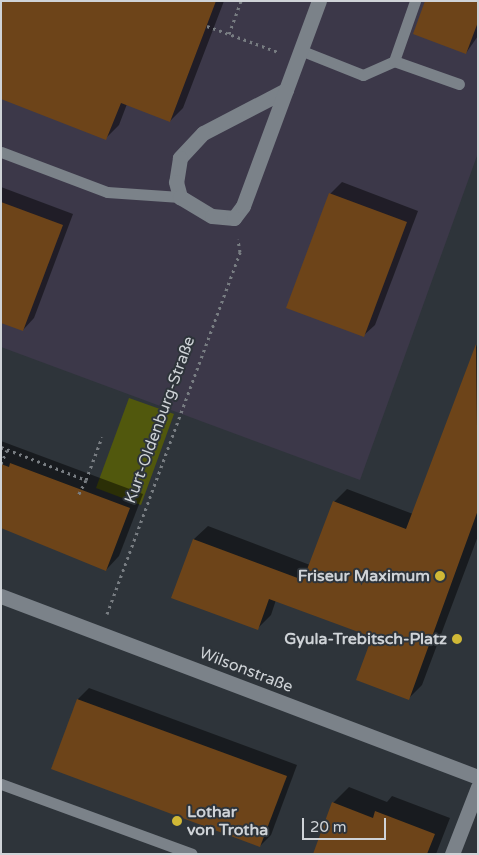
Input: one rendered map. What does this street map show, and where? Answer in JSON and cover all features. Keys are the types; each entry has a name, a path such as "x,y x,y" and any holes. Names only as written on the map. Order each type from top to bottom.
{"street":[{"path":"286,90 203,133 180,158 176,182 180,197 212,216 234,218 243,206 319,1"},
{"name":"Wilsonstraße","path":"1,596 478,777"},
{"path":"452,854 478,787"}],"lane":[{"path":"299,55 363,75 394,60 415,1"},
{"path":"394,60 458,84"},
{"path":"1,152 107,192 180,197"},
{"path":"1,784 192,854"}],"path":[{"path":"229,34 241,1"},
{"path":"207,26 299,55"},
{"name":"Kurt-Oldenburg-Straße","path":"100,634 240,252 234,218"},
{"path":"79,494 102,437"},
{"path":"1,448 86,480"},
{"path":"2,464 7,450"}],"shaded area":[{"path":"1,1 478,1 478,153 360,480 1,347"}],"green space":[{"path":"129,398 174,414 141,505 96,488"}],"building":[{"path":"1,1 216,1 170,122 121,103 106,140 1,99"},
{"path":"425,1 478,1 478,22 466,54 413,34"},
{"path":"329,193 407,222 364,337 286,308"},
{"path":"1,202 63,225 23,331 1,323"},
{"path":"476,344 478,510 409,700 356,680 372,637 269,599 258,630 171,598 193,539 303,580 333,501 406,529"},
{"path":"10,463 130,508 106,571 1,528 1,464 9,467"},
{"path":"77,699 287,776 260,847 51,769"},
{"path":"332,802 373,818 375,811 435,834 427,854 313,854"}],"place":[{"name":"Friseur Maximum","path":"440,576"},
{"name":"Gyula-Trebitsch-Platz","path":"457,639"},
{"name":"Lothar von Trotha","path":"177,821"}]}
